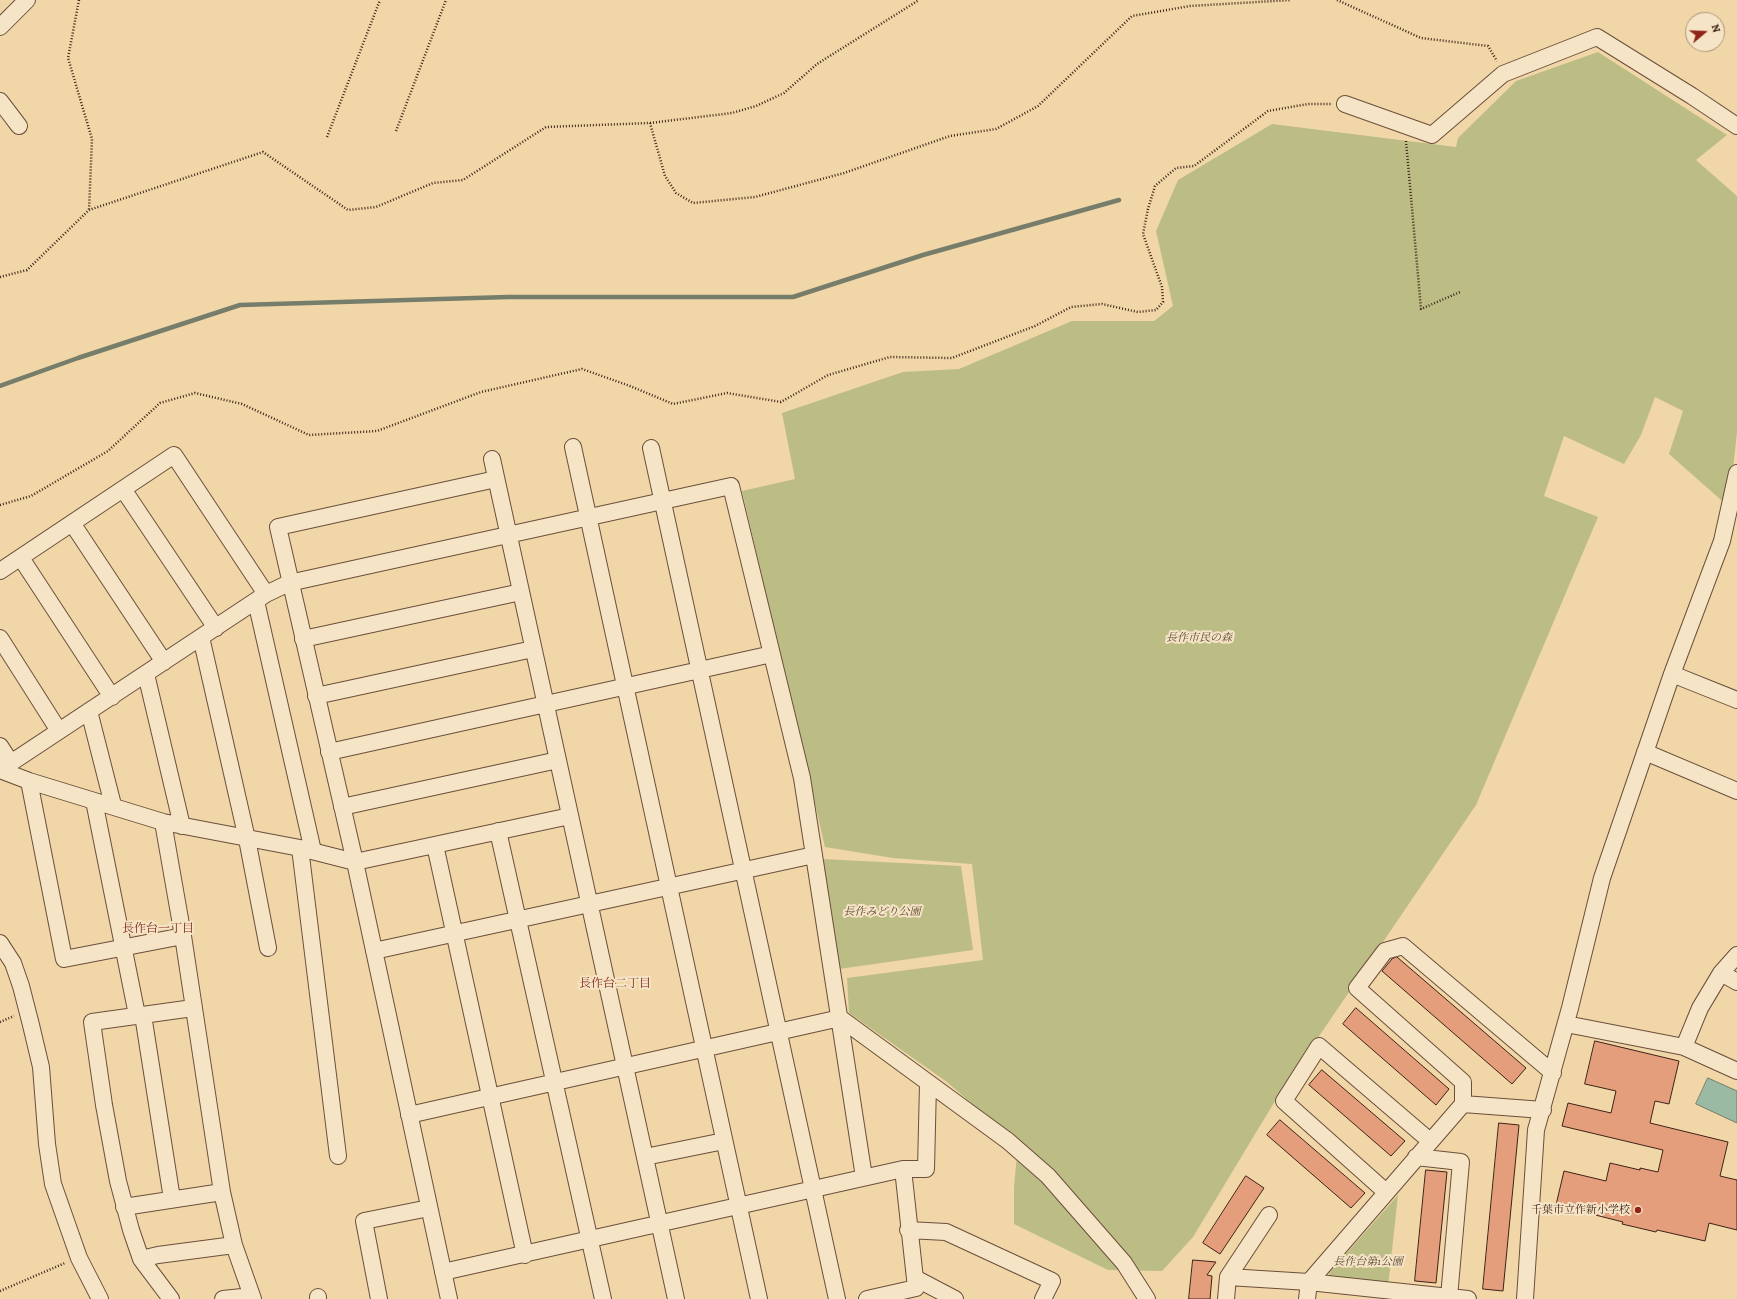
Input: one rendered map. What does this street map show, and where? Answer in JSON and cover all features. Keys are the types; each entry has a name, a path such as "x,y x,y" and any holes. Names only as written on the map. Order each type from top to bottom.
{"street":[{"path":"0,27 26,0"},
{"path":"1345,104 1432,135 1503,74 1597,37 1737,126"},
{"path":"0,101 19,126"},
{"path":"573,447 759,1299"},
{"path":"652,448 837,1299"},
{"path":"0,571 174,455 261,598 306,849 338,1156"},
{"path":"492,459 676,1299"},
{"path":"1524,1299 1536,1130 1543,1110 1566,1024 1602,878 1672,674 1722,541 1737,473"},
{"path":"449,1299 355,862 278,527 496,479"},
{"path":"4,768 261,598 290,583 731,486 802,778 864,1177"},
{"path":"124,489 216,628"},
{"path":"72,523 164,662"},
{"path":"21,558 112,696"},
{"path":"303,639 521,592"},
{"path":"201,637 247,839 268,948"},
{"path":"0,638 59,731"},
{"path":"316,696 534,649"},
{"path":"329,752 772,654"},
{"path":"146,674 182,826"},
{"path":"1672,674 1737,700"},
{"path":"89,711 113,805"},
{"path":"0,746 4,768"},
{"path":"1645,752 1737,791"},
{"path":"342,807 558,760"},
{"path":"4,768 29,780 94,801 113,805 163,822 306,849 355,862 570,816"},
{"path":"29,780 64,960 183,936"},
{"path":"94,801 123,948 140,1015 172,1199"},
{"path":"163,822 183,936 222,1192 234,1245 252,1298 223,1299"},
{"path":"498,831 603,1299"},
{"path":"434,845 525,1255"},
{"path":"374,951 814,855"},
{"path":"0,943 13,963 21,986 41,1067 46,1144 53,1184 79,1258 100,1299"},
{"path":"1307,1299 1309,1282 1416,1156 1463,1104 1463,1082 1357,988 1385,951 1403,946 1553,1073"},
{"path":"1684,1047 1700,1008 1721,973 1737,955"},
{"path":"1721,973 1737,982"},
{"path":"171,1299 141,1259 124,1206 105,1112 92,1022 193,1008"},
{"path":"409,1115 840,1018 1008,1142 1048,1176 1124,1263 1147,1299"},
{"path":"1566,1024 1684,1047 1737,1070"},
{"path":"1386,1192 1284,1101 1319,1046 1430,1141"},
{"path":"443,1272 525,1255 864,1177 903,1169 926,1169 928,1084"},
{"path":"1463,1104 1543,1110"},
{"path":"645,1157 724,1141"},
{"path":"1416,1156 1461,1162 1444,1297"},
{"path":"867,1299 916,1288 908,1230 903,1169"},
{"path":"124,1206 222,1192"},
{"path":"379,1299 364,1221 429,1208"},
{"path":"1226,1299 1228,1277 1269,1215"},
{"path":"908,1230 946,1232 1052,1281 1043,1299"},
{"path":"141,1259 158,1255 234,1245"},
{"path":"1228,1277 1309,1282 1378,1294 1468,1299"},
{"path":"915,1278 955,1299"}],"path":[{"path":"79,0 68,58 92,139 90,210"},
{"path":"327,137 380,0"},
{"path":"396,131 446,0"},
{"path":"0,277 27,270 90,210 263,152 348,210 376,207 433,183 463,180 546,128 650,123 732,113 756,106 784,93 817,64 919,0"},
{"path":"650,123 665,176 676,193 693,203 755,197 844,173 950,136 996,129 1038,106 1132,16 1190,6 1292,0"},
{"path":"1337,0 1421,38 1488,46 1503,74"},
{"path":"0,505 31,496 108,451 160,403 195,393 242,404 309,435 377,432 481,392 582,369 630,386 673,404 727,393 781,402 828,375 890,357 952,358 1036,326 1071,307 1102,304 1138,312 1156,310 1163,302 1162,286 1143,234 1148,209 1155,186 1176,168 1194,166 1268,111 1308,104 1345,104"},
{"path":"1404,125 1421,309 1460,292"},
{"path":"0,1291 79,1258"}],"green space":[{"name":"長作市民の森","path":"1598,52 1727,135 1696,160 1737,196 1737,432 1729,507 1669,454 1683,411 1655,397 1641,435 1624,464 1564,436 1544,496 1598,517 1476,805 1275,1101 1193,1237 1162,1271 1108,1270 1014,1224 1014,1187 1018,1144 947,1082 849,1013 847,978 983,960 972,864 893,858 825,847 742,491 795,479 782,413 903,372 959,369 1072,321 1154,321 1173,306 1156,231 1178,180 1272,124 1456,147 1458,138 1516,81"},
{"name":"長作みどり公園","path":"822,859 961,866 973,950 839,969"},
{"name":"長作台第1公園","path":"1398,1195 1388,1287 1330,1280 1329,1273"}],"shaded area":[{"path":"1708,1078 1737,1091 1737,1123 1696,1104"}],"building":[{"path":"1397,957 1526,1068 1512,1084 1382,971 1392,959"},
{"path":"1356,1008 1449,1089 1436,1105 1343,1024"},
{"path":"1595,1041 1679,1061 1669,1104 1655,1101 1650,1123 1728,1142 1720,1176 1737,1180 1737,1230 1709,1223 1705,1241 1622,1224 1623,1222 1556,1205 1564,1171 1606,1181 1610,1163 1640,1170 1640,1168 1658,1172 1663,1150 1562,1126 1568,1103 1611,1113 1616,1091 1585,1084"},
{"path":"1322,1070 1405,1141 1391,1156 1309,1085"},
{"path":"1280,1120 1365,1193 1351,1208 1267,1135"},
{"path":"1499,1123 1519,1125 1503,1291 1483,1289"},
{"path":"1426,1170 1447,1172 1436,1283 1415,1281"},
{"path":"1246,1176 1264,1188 1220,1254 1203,1243"},
{"path":"1193,1260 1216,1262 1207,1275 1212,1276 1210,1299 1189,1299"}],"waterway":[{"path":"0,386 78,358 240,305 508,297 793,297 923,255 1119,200"}],"place":[{"name":"千葉市立作新小学校","path":"1638,1210"}],"district":[{"name":"長作台一丁目","path":"158,929"},
{"name":"長作台二丁目","path":"615,984"}]}
